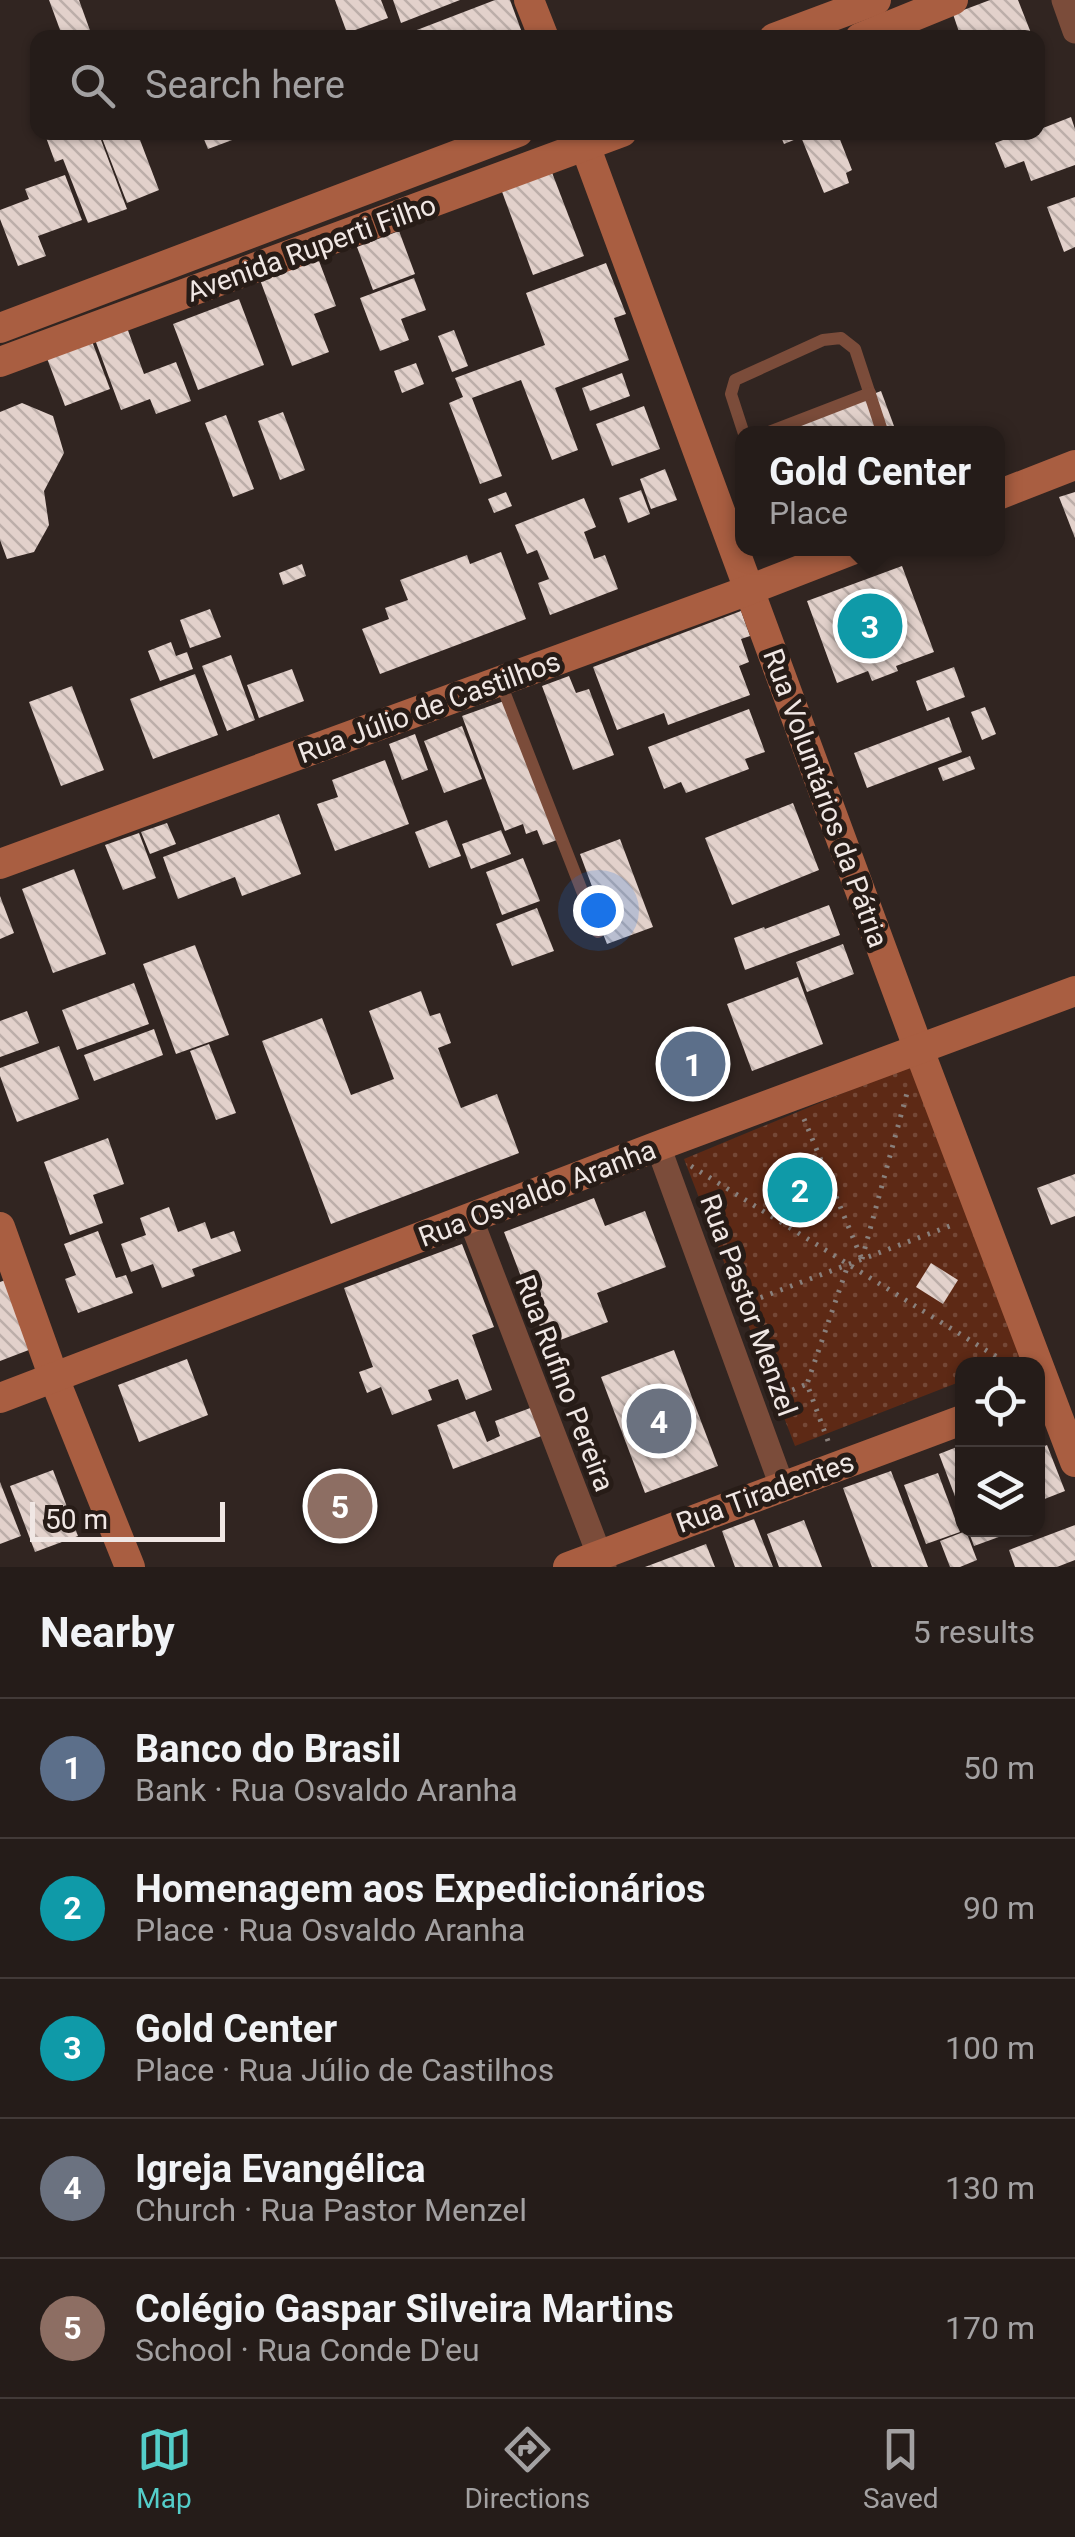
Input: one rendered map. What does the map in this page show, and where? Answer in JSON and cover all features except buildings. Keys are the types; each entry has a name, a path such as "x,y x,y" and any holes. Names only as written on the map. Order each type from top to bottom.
{"main road":[{"path":"529,0 541,30"},
{"path":"795,30 876,0"},
{"path":"880,30 953,0"},
{"name":"Avenida Ruperti Filho","path":"0,328 497,140"},
{"name":"Avenida Ruperti Filho","path":"0,362 583,140"},
{"name":"Rua Voluntários da Pátria","path":"583,140 735,552"},
{"path":"1005,491 1075,465"},
{"name":"Rua Voluntários da Pátria","path":"736,556 919,1050 1053,1386 1075,1462"},
{"name":"Rua Júlio de Castilhos","path":"0,864 836,556"},
{"name":"Rua Osvaldo Aranha","path":"0,1398 1075,990"},
{"path":"0,1228 54,1378 130,1567"},
{"name":"Rua Tiradentes","path":"568,1567 601,1561 782,1486 955,1423"}],"street":[{"path":"1064,0 1075,31"},
{"name":"Rua Pastor Menzel","path":"658,1146 782,1486"},
{"name":"Rua Rufino Pereira","path":"471,1220 601,1561"}],"lane":[{"path":"741,426 731,394 734,380 824,340 841,338 855,349 880,426"},
{"path":"785,426 870,393"},
{"path":"500,682 598,932"}],"path":[{"path":"862,1259 919,1050"},
{"path":"794,1096 862,1259"},
{"path":"658,1146 998,1357"},
{"path":"720,1313 982,1214"},
{"path":"838,1465 807,1384 848,1264"},
{"path":"754,1406 807,1384"}],"shaded area":[{"path":"911,1065 1023,1357 955,1357 955,1384 795,1446 684,1159"}],"place":[{"name":"Gold Center","path":"870,626"},
{"name":"Banco do Brasil","path":"693,1064"},
{"name":"Homenagem aos Expedicionários","path":"800,1190"},
{"name":"Igreja Evangélica","path":"659,1421"},
{"name":"Colégio Gaspar Silveira Martins","path":"340,1506"}]}
